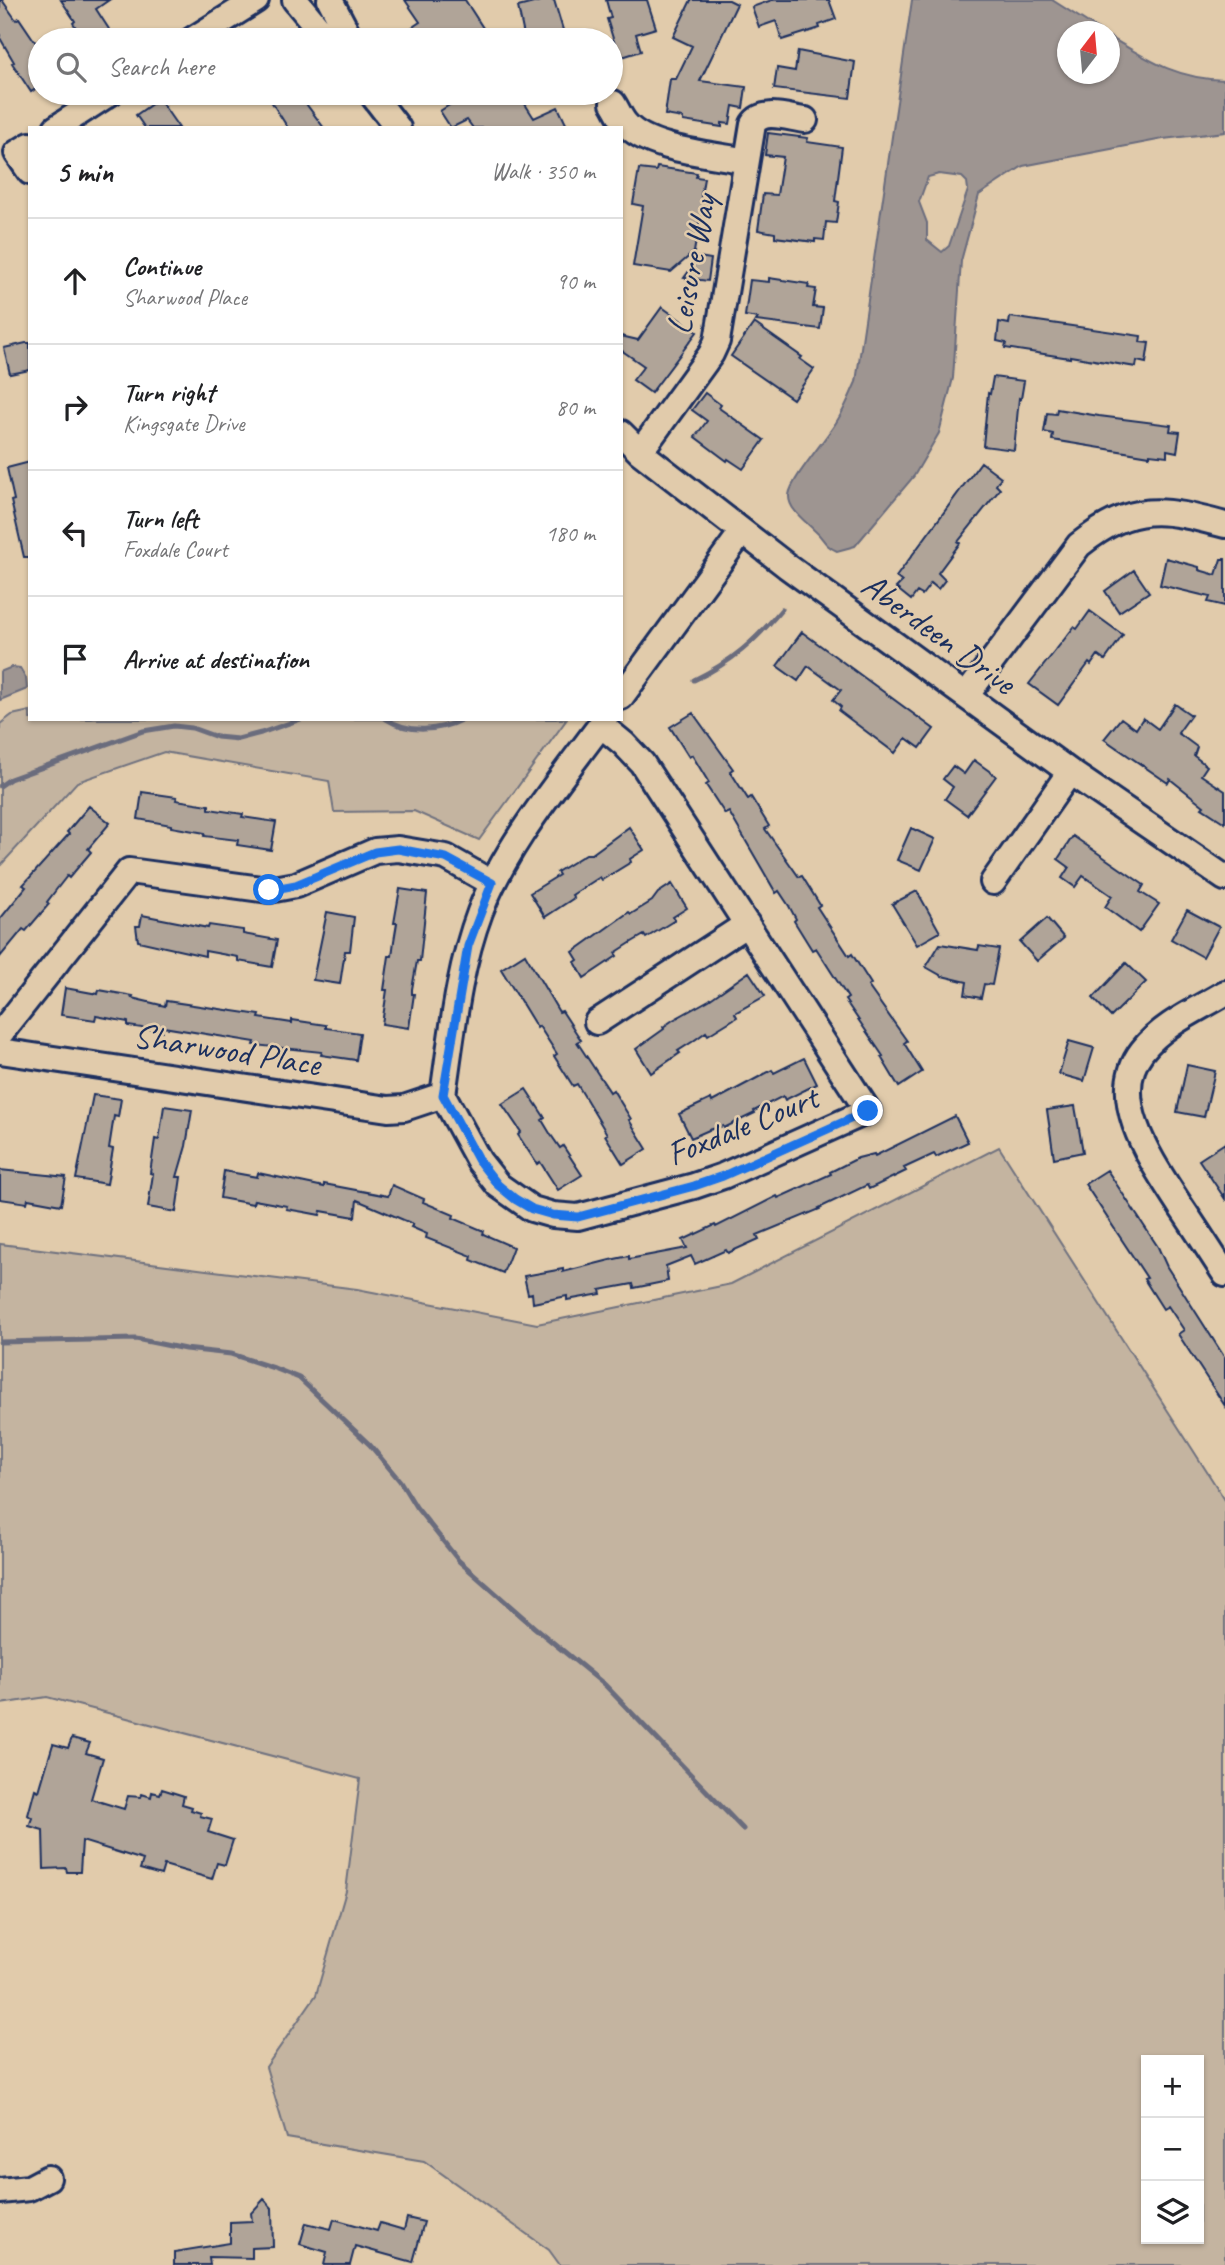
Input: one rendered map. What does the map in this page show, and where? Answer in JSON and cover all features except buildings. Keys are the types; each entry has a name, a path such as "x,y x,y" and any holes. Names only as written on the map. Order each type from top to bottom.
{"street":[{"path":"212,28 257,0"},
{"path":"295,0 318,28"},
{"path":"330,0 345,28"},
{"path":"60,126 92,105"},
{"path":"381,105 395,123"},
{"path":"385,105 395,123"},
{"path":"615,105 625,123 640,136 659,143 746,161"},
{"name":"Leisure Way","path":"640,452 711,354 717,341 753,124 758,117 764,115 805,120"},
{"path":"28,146 17,153 28,169"},
{"name":"Aberdeen Drive","path":"623,435 640,452 742,532 1070,772 1225,878"},
{"path":"966,696 1079,545 1101,528 1121,518 1163,511 1225,525"},
{"path":"623,694 742,532"},
{"path":"443,1095 468,946 492,883 521,835 603,722"},
{"name":"Foxdale Court","path":"443,1095 479,1161 498,1185 532,1209 553,1215 578,1217 723,1176 868,1111 642,763 603,722"},
{"path":"993,881 1070,772"},
{"path":"0,1034 129,871 269,890 296,885 375,852 398,849 446,858 492,883"},
{"path":"597,1022 747,924"},
{"path":"1225,993 1168,1026 1140,1053 1132,1071 1129,1090 1136,1128 1145,1151 1225,1274"},
{"name":"Sharwood Place","path":"0,1051 388,1109 404,1108 443,1095"},
{"path":"0,2192 29,2189 48,2178"}],"shaded area":[{"path":"912,0 1052,0 1085,21 1057,21 1057,84 1120,84 1120,43 1151,61 1178,72 1225,80 1225,132 1163,139 1023,166 979,195 961,261 953,378 939,433 914,476 855,546 837,551 826,544 798,514 791,505 789,495 802,469 840,416 856,382","holes":["939,174 962,177 967,182 968,190 949,246 942,252 927,240 927,223 919,202 928,177"]},
{"path":"12,667 20,668 26,678 27,689 0,700 0,672"},
{"path":"28,711 28,721 566,721 479,840 414,811 334,812 329,781 164,752 77,782 0,866 0,724 12,715"},
{"path":"999,1147 1225,1500 1225,2265 560,2265 549,2250 424,2161 287,2138 266,2067 316,1995 346,1891 360,1779 47,1697 0,1704 0,1244 357,1289 537,1324 731,1284"}],"waterway":[{"path":"694,680 742,650 782,609"},
{"path":"0,786 10,779 143,731 174,726 192,728 217,737 238,739 295,721"},
{"path":"390,721 415,729 434,728 458,721"},
{"path":"0,1342 136,1339 185,1349 231,1354 299,1378 370,1445 459,1561 605,1685 743,1829"}],"route":[{"path":"269,890 296,885 375,852 398,849 446,858 492,883 468,946 443,1095 479,1161 498,1185 532,1209 553,1215 578,1217 694,1186 723,1176 868,1111"}]}
